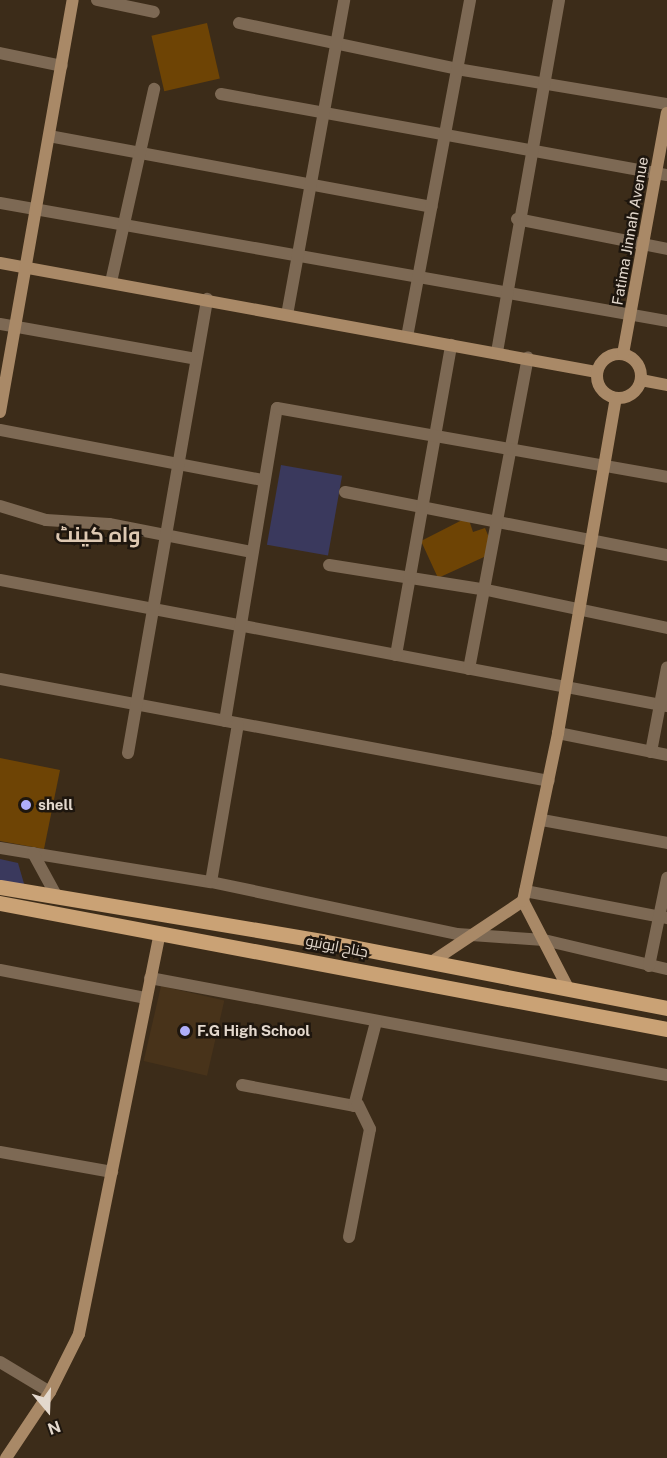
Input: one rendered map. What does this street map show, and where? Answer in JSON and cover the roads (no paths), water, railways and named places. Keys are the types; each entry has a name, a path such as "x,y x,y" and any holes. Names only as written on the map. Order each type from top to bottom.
{"main road":[{"name":"جناح ایونیو","path":"0,887 568,988 667,1008"},
{"name":"جناح ایونیو","path":"0,903 667,1029"}],"street":[{"path":"0,412 73,0"},
{"path":"98,0 154,12"},
{"path":"287,315 344,0"},
{"path":"407,337 470,0"},
{"path":"497,352 517,219 559,0"},
{"path":"239,23 337,40 457,69 667,104"},
{"path":"0,53 62,66"},
{"path":"111,282 121,225 154,89"},
{"path":"221,94 530,153 662,174"},
{"name":"Fatima Jinnah Avenue","path":"623,354 643,244 662,174 667,113"},
{"path":"49,136 311,182 431,207"},
{"path":"0,202 667,321"},
{"path":"517,219 667,249"},
{"path":"0,263 597,372"},
{"path":"128,753 207,299"},
{"path":"0,324 196,360"},
{"path":"396,655 433,435 451,345"},
{"path":"623,354 640,366 641,380 627,397 616,398 601,389 597,372 604,360 623,354"},
{"path":"469,669 487,590 510,449 528,358"},
{"path":"641,380 667,385"},
{"path":"568,988 524,896 542,820 616,398"},
{"path":"225,722 238,623 277,408 667,477"},
{"path":"0,430 263,480"},
{"path":"345,492 499,520 667,555"},
{"path":"0,506 46,520 109,524 252,552"},
{"path":"329,565 487,590 667,628"},
{"path":"0,580 238,623 664,706"},
{"path":"651,752 664,706 667,667"},
{"path":"0,679 549,781"},
{"path":"212,882 238,724"},
{"path":"558,733 667,755"},
{"path":"542,820 667,843"},
{"path":"0,848 212,882 343,913 471,933 544,940 667,969"},
{"path":"33,853 57,897"},
{"path":"649,966 664,917 667,878"},
{"path":"430,963 524,896 664,917"},
{"path":"6,1458 50,1392 79,1334 160,934"},
{"path":"0,970 146,998"},
{"path":"150,978 667,1075"},
{"path":"349,1237 370,1129 358,1104 376,1022"},
{"path":"242,1085 358,1104"},
{"path":"0,1152 112,1172"},
{"path":"0,1362 50,1392"}],"place":[{"name":"shell","path":"26,805"},
{"name":"F.G High School","path":"185,1031"}],"district":[{"name":"واہ کینٹ","path":"98,535"}]}
